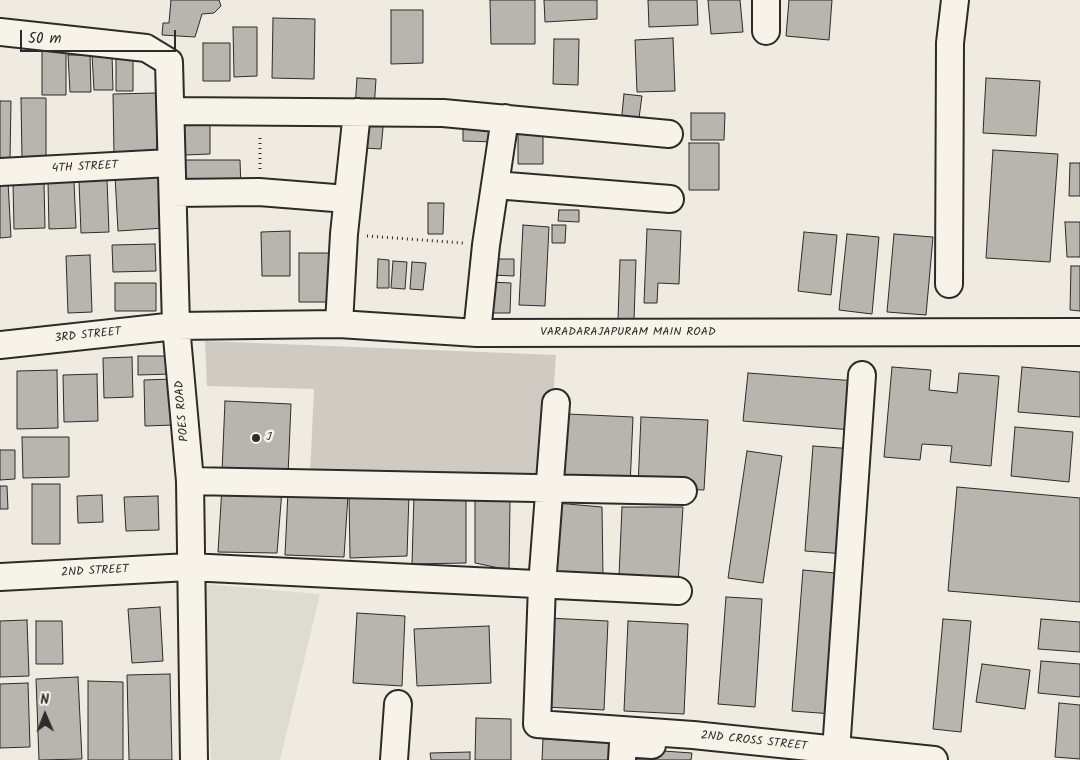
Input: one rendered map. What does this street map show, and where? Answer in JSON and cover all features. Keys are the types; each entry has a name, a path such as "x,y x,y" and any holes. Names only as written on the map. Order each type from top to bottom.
{"street":[{"path":"766,0 766,31"},
{"path":"949,284 950,43 955,0"},
{"name":"POES ROAD","path":"0,32 146,48 169,62 171,112 170,164 173,193 176,326 190,480 189,567 194,760"},
{"path":"171,112 443,113 669,134"},
{"path":"339,324 344,234 357,112"},
{"path":"477,333 486,245 505,118"},
{"name":"4TH STREET","path":"0,172 170,164"},
{"path":"495,185 670,199"},
{"path":"173,193 259,192 347,199"},
{"name":"VARADARAJAPURAM MAIN ROAD","path":"176,326 339,324 477,333 1080,332"},
{"name":"3RD STREET","path":"0,345 176,326"},
{"path":"836,751 862,375"},
{"path":"542,585 556,403"},
{"path":"190,480 683,491"},
{"name":"2ND STREET","path":"0,577 189,567 678,591"},
{"name":"2ND CROSS STREET","path":"542,585 537,724 693,735 934,760"},
{"path":"394,760 398,704"},
{"path":"622,760 623,742 686,748 693,735"}],"path":[{"path":"259,192 261,111"},
{"path":"344,234 486,245"}],"shaded area":[{"path":"205,341 556,355 547,489 310,475 314,389 207,386"},
{"path":"203,584 320,594 280,760 211,760"}],"building":[{"path":"171,0 219,0 221,6 214,13 202,14 195,37 162,35 163,23 169,23"},
{"path":"490,0 535,0 535,44 491,44"},
{"path":"544,0 597,0 597,19 545,22"},
{"path":"648,0 697,0 698,25 649,27"},
{"path":"708,0 740,0 743,32 711,34"},
{"path":"789,0 832,0 829,40 786,36"},
{"path":"391,10 423,10 423,63 391,64"},
{"path":"273,18 315,19 314,79 272,78"},
{"path":"233,27 257,27 257,76 234,77"},
{"path":"673,38 675,91 637,92 635,40"},
{"path":"554,39 579,39 578,85 553,84"},
{"path":"203,43 230,43 230,81 203,81"},
{"path":"42,45 66,45 66,95 42,95"},
{"path":"92,54 112,54 113,90 94,90"},
{"path":"68,55 90,55 91,92 70,92"},
{"path":"133,55 133,91 116,91 116,56"},
{"path":"357,78 376,79 374,109 355,108"},
{"path":"986,78 1040,81 1036,136 983,133"},
{"path":"156,93 157,154 114,154 113,94"},
{"path":"624,94 642,96 638,125 621,124"},
{"path":"21,98 46,98 46,159 22,159"},
{"path":"0,101 11,101 10,160 0,160"},
{"path":"691,113 725,113 724,140 691,140"},
{"path":"367,116 384,117 381,149 364,148"},
{"path":"184,119 210,119 210,154 185,155"},
{"path":"463,122 496,122 496,142 463,141"},
{"path":"518,130 543,130 543,164 518,164"},
{"path":"689,143 719,143 719,190 689,190"},
{"path":"993,150 1058,154 1050,262 986,258"},
{"path":"184,160 240,160 241,189 184,189"},
{"path":"1070,163 1080,163 1080,196 1069,196"},
{"path":"161,173 164,228 118,231 115,176"},
{"path":"107,180 109,232 81,233 79,181"},
{"path":"74,181 76,228 49,229 48,182"},
{"path":"0,182 8,182 11,237 0,238"},
{"path":"44,182 45,228 14,229 13,183"},
{"path":"428,203 444,203 443,234 428,234"},
{"path":"559,210 579,210 579,222 558,221"},
{"path":"1065,222 1080,222 1080,257 1067,257"},
{"path":"523,225 549,227 545,306 519,305"},
{"path":"552,225 566,225 565,243 552,243"},
{"path":"647,229 681,231 679,284 658,283 657,303 644,303"},
{"path":"290,231 290,276 262,276 261,232"},
{"path":"804,232 837,235 831,295 798,291"},
{"path":"847,234 879,237 872,314 839,310"},
{"path":"894,234 933,237 926,315 887,312"},
{"path":"155,244 156,271 113,272 112,245"},
{"path":"299,253 336,253 335,302 299,302"},
{"path":"90,255 92,312 68,313 66,256"},
{"path":"378,259 389,260 389,288 377,288"},
{"path":"492,259 514,259 514,276 492,275"},
{"path":"620,260 636,260 634,320 618,319"},
{"path":"393,261 407,262 405,289 391,288"},
{"path":"412,262 426,263 423,290 410,289"},
{"path":"1071,266 1080,266 1080,311 1070,310"},
{"path":"490,282 511,283 510,313 490,313"},
{"path":"115,283 156,283 156,311 115,311"},
{"path":"138,356 170,356 171,374 138,375"},
{"path":"132,357 133,397 104,398 103,358"},
{"path":"892,367 931,370 929,390 957,393 959,373 999,376 991,466 950,462 952,446 922,444 920,460 884,457"},
{"path":"1022,367 1080,372 1080,417 1018,412"},
{"path":"57,370 58,428 17,429 17,371"},
{"path":"748,373 856,381 852,430 743,421"},
{"path":"97,374 98,421 64,422 63,375"},
{"path":"172,379 174,425 145,426 144,380"},
{"name":"J","path":"225,401 291,404 288,475 222,472"},
{"path":"567,414 633,417 630,487 564,484"},
{"path":"641,417 708,420 704,490 638,487"},
{"path":"1015,427 1073,432 1069,482 1011,476"},
{"path":"22,437 69,437 69,477 23,478"},
{"path":"813,446 854,449 846,554 805,551"},
{"path":"0,450 15,450 15,479 0,480"},
{"path":"747,451 782,456 763,583 728,578"},
{"path":"32,484 60,484 60,544 32,544"},
{"path":"0,486 7,486 8,509 0,509"},
{"path":"222,487 282,490 277,553 218,552"},
{"path":"957,487 1080,498 1080,602 948,591"},
{"path":"288,492 348,495 344,557 285,555"},
{"path":"349,492 409,494 407,556 350,558"},
{"path":"102,495 103,522 78,523 77,496"},
{"path":"414,495 466,498 466,563 412,564"},
{"path":"158,496 159,530 126,531 124,497"},
{"path":"475,499 510,501 509,570 475,563"},
{"path":"556,503 602,507 603,577 552,576"},
{"path":"622,507 683,507 678,584 619,576"},
{"path":"803,570 845,574 833,714 792,711"},
{"path":"726,597 762,599 755,707 718,704"},
{"path":"160,607 163,661 132,663 128,609"},
{"path":"357,613 405,616 402,686 353,683"},
{"path":"548,618 608,621 604,710 545,707"},
{"path":"943,619 971,621 961,732 933,729"},
{"path":"1041,619 1080,622 1080,652 1038,649"},
{"path":"27,620 29,676 0,677 0,621"},
{"path":"36,621 62,621 63,664 36,664"},
{"path":"628,621 688,624 684,714 624,711"},
{"path":"489,626 491,683 417,686 414,629"},
{"path":"1041,661 1080,664 1080,697 1038,693"},
{"path":"982,664 1030,670 1025,709 976,702"},
{"path":"170,674 172,760 129,760 127,675"},
{"path":"78,677 82,759 39,760 36,679"},
{"path":"88,681 123,682 123,760 88,760"},
{"path":"28,683 30,747 0,748 0,684"},
{"path":"1059,703 1080,705 1080,759 1055,757"},
{"path":"476,718 511,719 511,760 475,760"},
{"path":"543,739 611,743 610,760 542,760"},
{"path":"634,749 692,753 691,760 633,760"},
{"path":"470,752 470,760 431,760 430,753"}],"place":[{"name":"J","path":"256,438"}]}
